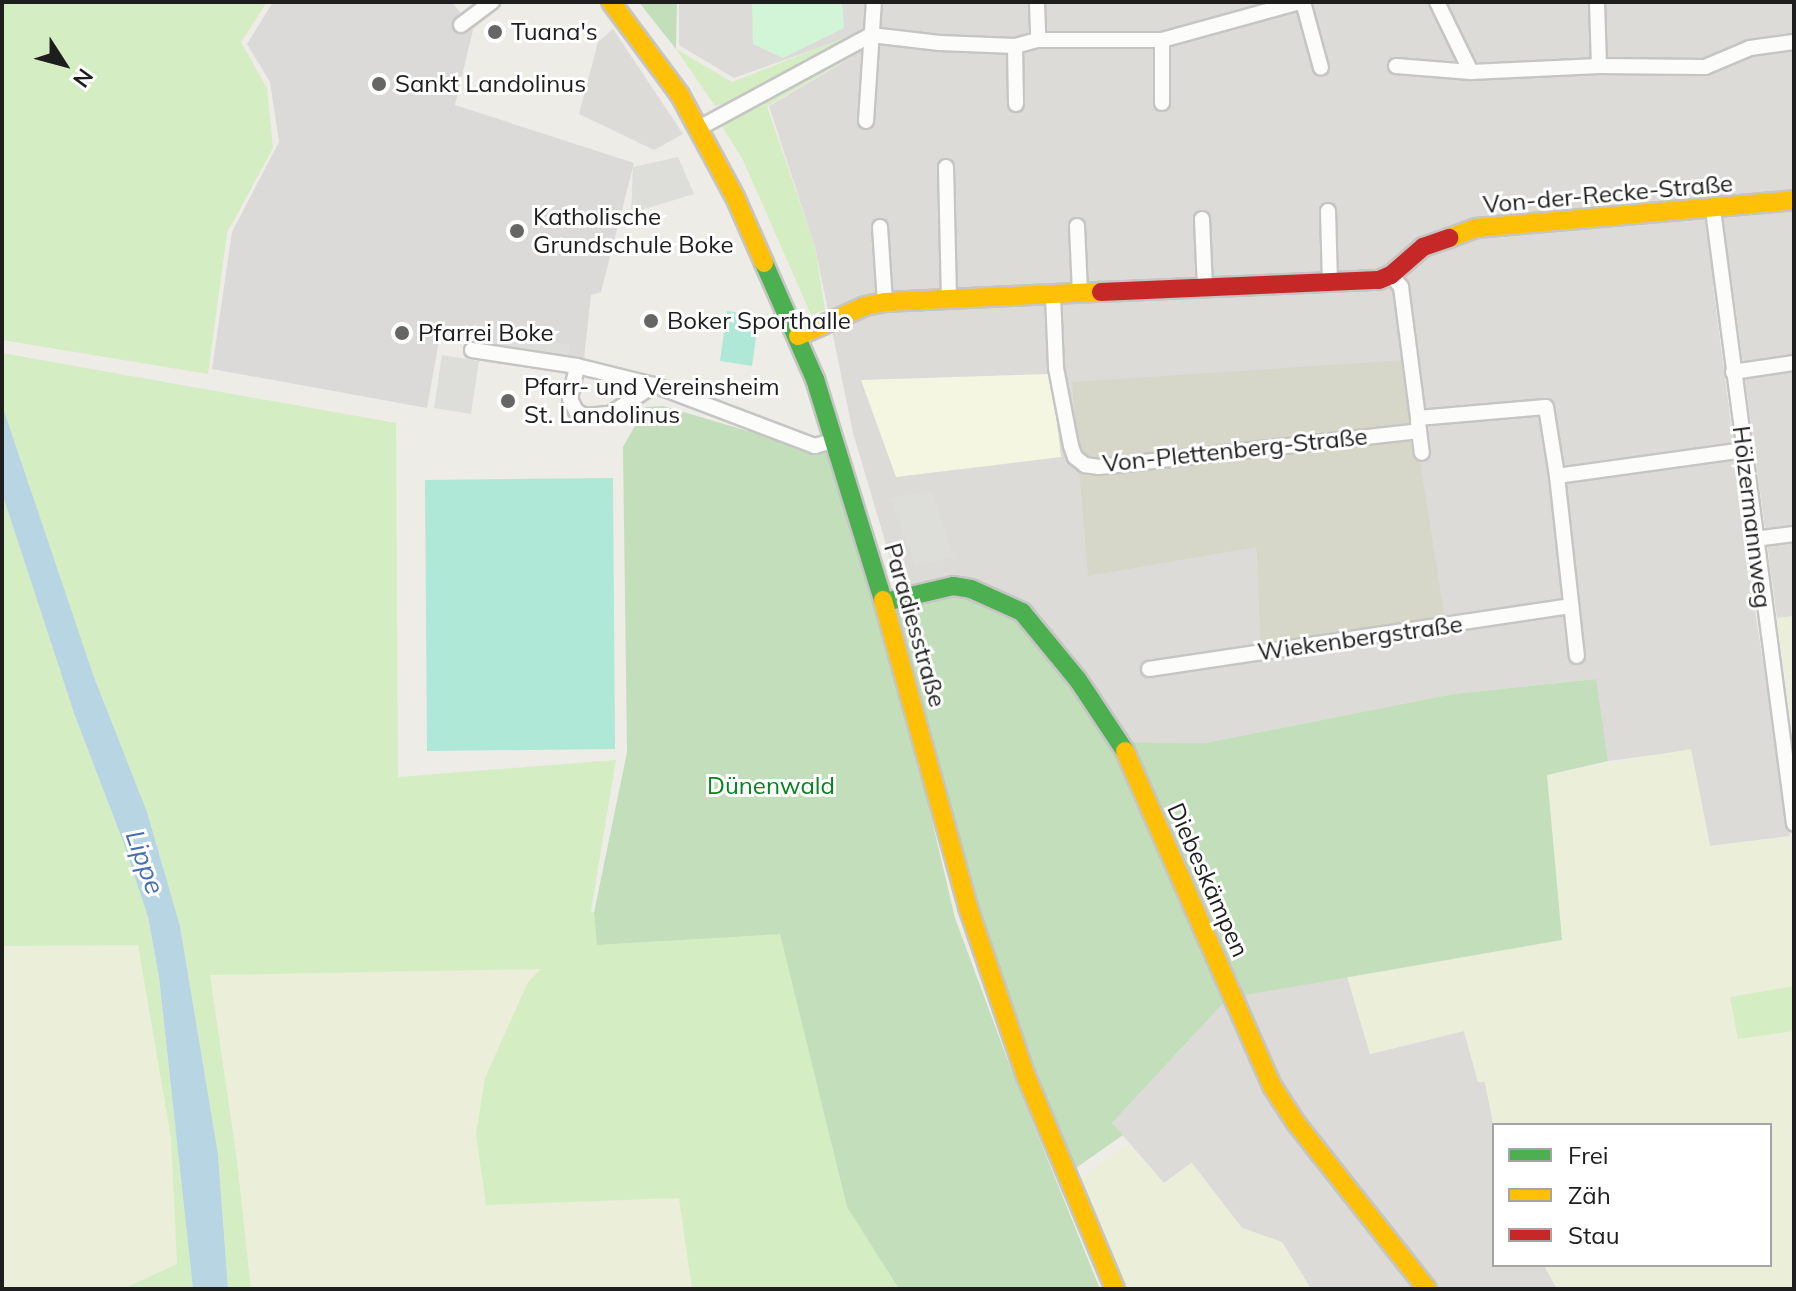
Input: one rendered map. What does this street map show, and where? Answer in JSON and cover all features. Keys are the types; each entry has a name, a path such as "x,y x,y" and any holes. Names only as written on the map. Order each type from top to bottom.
{"street":[{"path":"461,25 492,2"},
{"name":"Paradiesstraße","path":"611,2 680,95 699,128 798,336 835,440 885,602 973,921 1026,1076 1115,1289"},
{"path":"866,121 874,2"},
{"path":"1037,2 1038,40"},
{"path":"699,128 871,35 940,43 1015,46 1038,40 1162,40 1302,2 1321,68"},
{"path":"1437,2 1471,72"},
{"path":"1597,2 1599,66"},
{"path":"1162,40 1162,103"},
{"path":"1396,66 1471,72 1599,66 1705,67 1750,48 1794,42"},
{"path":"1015,46 1016,104"},
{"path":"946,167 949,299"},
{"name":"Von-der-Recke-Straße","path":"1391,275 1423,247 1476,228 1713,210 1794,200"},
{"name":"Hölzermannweg","path":"1713,210 1794,824"},
{"path":"1328,211 1330,282"},
{"path":"1202,219 1205,288"},
{"path":"1077,226 1080,293"},
{"path":"880,227 885,302"},
{"path":"798,336 865,306 885,302 1379,280 1391,275 1401,287 1422,453"},
{"name":"Von-Plettenberg-Straße","path":"1053,295 1056,368 1071,446 1075,457 1085,465 1099,467 1418,424"},
{"path":"472,350 577,366 654,385 815,446 835,440"},
{"path":"1733,372 1794,363"},
{"path":"577,366 570,399 576,411 585,416 599,418 610,414 654,385"},
{"path":"1418,424 1546,407 1577,656"},
{"path":"1557,476 1744,450"},
{"path":"1754,539 1794,534"},
{"name":"Diebeskämpen","path":"885,602 953,586 971,589 1022,612 1078,680 1119,738 1272,1086 1296,1123 1427,1289"},
{"name":"Wiekenbergstraße","path":"1149,669 1571,606"}],"shaded area":[{"path":"273,2 452,2 473,30 455,105 634,163 601,292 591,295 584,358 440,335 427,408 212,369 232,232 279,142 270,82 247,44"},
{"path":"679,2 1794,2 1794,616 1777,618 1732,282 1713,285 1756,617 1790,836 1710,846 1691,750 1608,761 1595,679 1453,694 1205,743 1127,742 977,583 899,588 853,433 815,247 769,106 852,57 851,36 734,78 679,45","holes":["1256,547 1447,632 1261,659"]},
{"path":"613,29 683,134 654,150 579,114 598,42"},
{"path":"678,157 694,194 631,213 633,167"},
{"path":"496,333 570,345 568,356 494,344"},
{"path":"442,355 479,361 471,414 434,408"},
{"path":"1404,360 1447,632 1261,659 1256,547 1088,576 1072,382"},
{"path":"1051,374 1061,457 896,477 861,380"},
{"path":"932,491 954,557 915,566 890,498"},
{"path":"1794,616 1794,736 1777,618"},
{"path":"1691,749 1710,846 1790,837 1794,863 1794,986 1730,997 1738,1039 1794,1031 1794,1289 1557,1289 1545,1267 1772,1267 1772,1123 1493,1123 1485,1082 1478,1082 1464,1031 1370,1054 1347,976 1561,940 1547,774"},
{"path":"138,945 171,1138 177,1265 123,1289 2,1289 2,947"},
{"path":"542,968 680,1198 692,1289 251,1289 237,1161 209,975"},
{"path":"1347,976 1370,1054 1464,1031 1478,1082 1485,1082 1493,1123 1492,1267 1545,1267 1557,1289 1311,1289 1282,1242 1242,1228 1192,1163 1164,1183 1112,1123 1228,998"},
{"path":"1128,1144 1164,1183 1191,1163 1242,1228 1282,1242 1311,1289 1126,1289 1078,1181"}],"green space":[{"path":"2,2 267,2 241,42 267,88 273,148 227,233 208,374 2,340"},
{"path":"639,2 677,2 676,49 649,15"},
{"path":"752,2 842,2 844,28 783,58 753,44"},
{"path":"851,35 851,57 767,106 815,247 825,310 811,315 743,160 721,125 750,107 766,105 741,99 715,106 676,49 732,82"},
{"path":"727,311 759,316 752,366 720,361"},
{"path":"2,353 396,423 398,777 616,760 591,911 594,913 597,945 780,933 847,1207 899,1289 692,1289 679,1198 486,1205 476,1134 485,1078 528,982 541,969 210,975 237,1161 251,1289 228,1289 218,1154 180,926 147,812 94,677 2,405"},
{"name":"Dünenwald","path":"663,406 819,452 831,449 923,782 955,918 1011,1069 1100,1289 899,1289 847,1207 780,934 597,945 594,913 627,752 623,447 646,407"},
{"path":"613,478 615,749 427,751 425,480"},
{"path":"2,493 75,716 148,917 159,977 193,1289 123,1289 177,1264 171,1138 138,945 2,946"},
{"path":"973,594 1018,617 1127,742 1205,743 1453,694 1596,679 1608,761 1547,775 1562,940 1228,998 1112,1123 1123,1135 1073,1170 1033,1079 974,905 895,605"},
{"path":"1794,986 1794,1031 1738,1039 1730,997"}],"water":[{"name":"Lippe","path":"2,405 94,677 147,812 180,926 218,1154 228,1289 193,1289 159,977 148,917 75,716 2,493"}],"traffic: fast":[{"path":"764,263 815,379 883,600"},
{"path":"885,602 953,586 971,589 1022,612 1078,680 1125,751"}],"traffic: slow":[{"path":"611,2 680,95 735,197 764,263"},
{"path":"1449,238 1476,228 1794,200"},
{"path":"798,336 865,306 885,302 1101,292"},
{"path":"883,600 968,907 1026,1076 1115,1289"},
{"path":"1125,751 1272,1086 1296,1123 1427,1289"}],"traffic: jam":[{"path":"1101,292 1379,280 1391,275 1423,247 1449,238"}],"place":[{"name":"Tuana's","path":"495,32"},
{"name":"Sankt Landolinus","path":"379,84"},
{"name":"Katholische Grundschule Boke","path":"517,231"},
{"name":"Boker Sporthalle","path":"651,321"},
{"name":"Pfarrei Boke","path":"402,333"},
{"name":"Pfarr- und Vereinsheim St. Landolinus","path":"508,401"}]}
